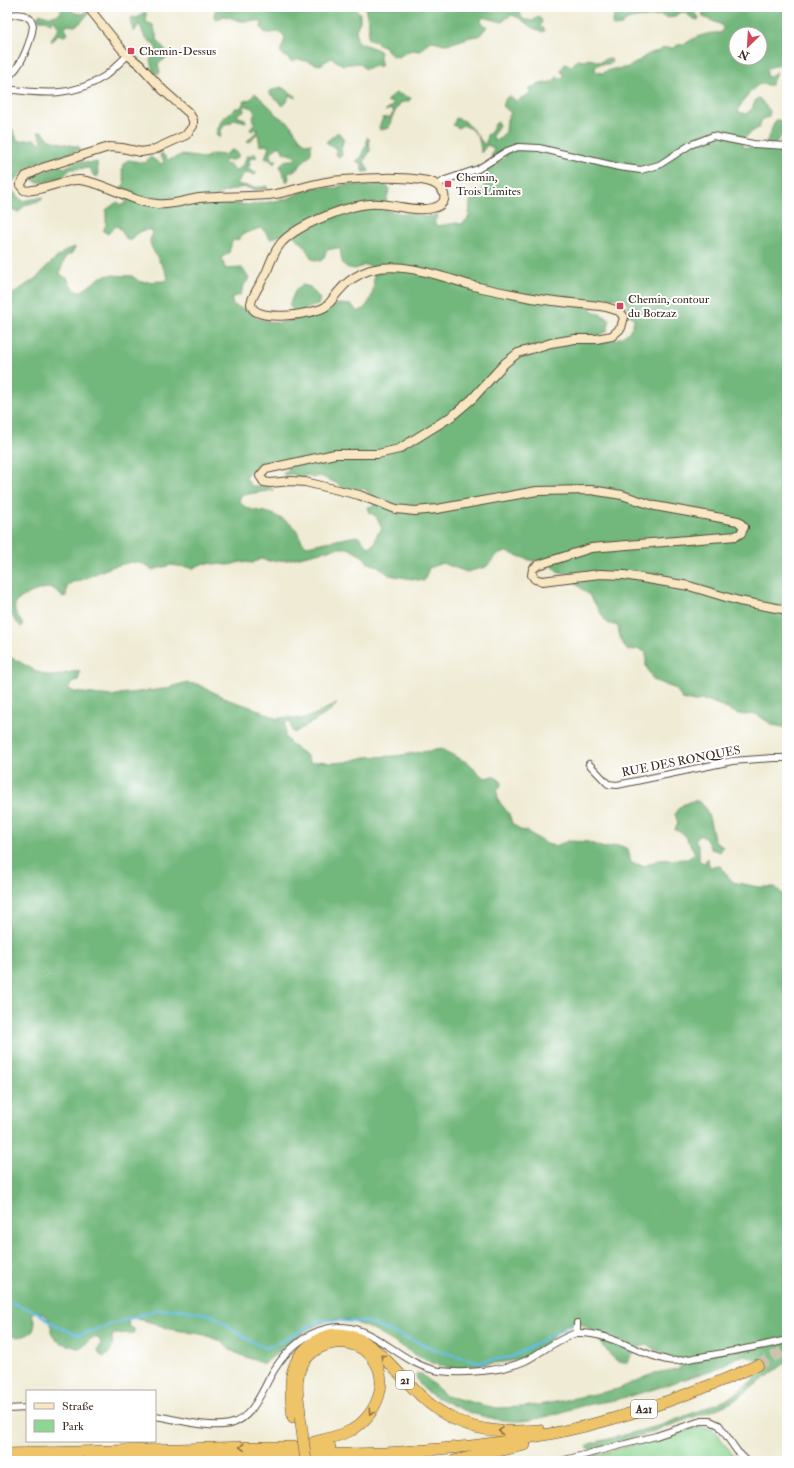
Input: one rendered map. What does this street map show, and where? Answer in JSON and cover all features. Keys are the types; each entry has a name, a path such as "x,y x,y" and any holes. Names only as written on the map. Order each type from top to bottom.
{"highway":[{"name":"21","path":"298,1461 297,1417 289,1384 295,1363 303,1351 312,1343 329,1336 342,1334 359,1339 374,1348 431,1405 448,1416 465,1424 503,1431 582,1427"},
{"path":"281,1446 334,1437 354,1428 366,1418 377,1402 381,1383 378,1369 370,1355 356,1346 339,1342 325,1345 310,1354 303,1364 298,1378 297,1417 306,1461"},
{"name":"A21","path":"7,1454 385,1453 470,1445 534,1437 582,1427 633,1413 680,1398 758,1365"},
{"path":"453,1461 504,1450 582,1427"},
{"name":"A21","path":"88,1461 151,1454 281,1446 470,1445"}],"street":[{"path":"88,7 102,27 128,56 142,67 163,90 192,116 193,123 189,132 174,142 153,150 141,152 122,148 102,148 42,168 29,174 23,179 20,185 24,190 30,192 49,185 78,180 158,205 200,198 268,195 308,184 344,179 406,178 428,181 438,185 444,192 441,204 432,208 363,204 342,210 290,235 281,243 273,254 265,276 252,299 252,307 254,310 261,314 274,316 312,311 326,306 346,283 360,274 374,269 400,268 431,273 480,287 524,297 612,309 619,311 624,317 621,328 612,336 551,343 518,353 505,363 478,392 452,416 399,449 378,454 340,454 271,468 263,471 260,476 261,479 270,484 296,481 312,483 359,495 405,511 437,509 525,493 577,489 611,492 655,506 738,521 744,527 743,532 736,536 591,548 538,565 533,569 532,575 535,579 542,581 596,574 624,575 689,586 739,601 787,610"},
{"path":"7,16 17,14 26,16 30,18 33,26 21,59 14,72 7,77"},
{"path":"7,89 42,94 68,91 99,80 128,56"},
{"path":"438,185 445,180 478,168 518,147 539,148 619,167 641,170 660,165 690,145 713,136 753,144 787,146"},
{"name":"RUE DES RONQUES","path":"589,764 608,784 617,785 732,760 787,758"},
{"path":"577,1323 577,1334"},
{"path":"156,1416 211,1424 226,1425 236,1422 254,1405 283,1357 308,1336 326,1328 346,1327 364,1331 416,1363 432,1369 450,1372 484,1370 517,1364 577,1334 588,1333 607,1337 658,1358 673,1361 758,1347 787,1340"},
{"path":"7,1409 26,1408"},
{"path":"561,1461 704,1420 719,1425 740,1456 747,1461"}],"green space":[{"path":"62,7 68,7 75,13 83,14 87,10 89,13 80,23 75,26 67,25 65,28 68,34 64,36 58,34 52,42 51,40 59,28 54,20 51,23 45,20 38,20 38,17 40,14 45,16 54,16 59,14"},
{"path":"216,7 289,7 295,12 299,10 300,7 353,7 360,13 360,21 356,30 357,40 380,51 380,60 382,65 380,67 374,66 365,69 359,63 343,65 331,58 320,65 298,59 292,62 280,52 285,39 283,34 278,32 264,32 261,28 262,24 259,21 241,21 224,16 216,20 214,16"},
{"path":"365,7 520,7 519,12 523,19 532,21 539,17 542,21 540,27 544,28 545,31 542,32 531,27 519,18 511,15 502,22 483,17 481,21 487,27 479,36 446,44 430,41 420,51 411,50 398,57 392,56 385,47 368,38 369,25"},
{"path":"616,7 787,7 787,62 785,64 767,69 767,77 770,77 775,72 776,73 771,85 762,84 755,87 738,110 739,112 746,114 752,109 756,99 759,98 770,111 769,117 762,119 759,128 747,136 742,145 744,147 763,148 776,120 779,120 787,127 787,133 776,142 777,148 783,148 787,143 787,704 784,706 787,713 787,728 773,725 756,714 738,714 710,701 700,700 694,702 682,699 676,689 653,680 646,666 646,652 638,649 628,651 621,639 618,626 607,623 590,596 575,583 574,574 559,572 548,563 539,563 506,552 497,555 486,567 467,572 442,563 429,568 424,581 389,575 378,566 368,563 364,557 348,548 337,548 287,560 269,561 260,559 253,563 241,562 229,565 204,563 193,568 171,565 152,570 144,564 132,562 111,567 79,581 72,582 67,587 66,596 63,597 51,588 36,591 25,596 15,605 16,613 23,625 22,627 20,626 7,611 7,298 39,276 46,267 66,250 75,247 72,253 66,256 60,272 61,275 68,279 70,285 77,291 82,291 101,277 110,275 132,276 140,282 165,281 168,278 150,244 153,231 144,230 138,233 132,240 127,240 119,227 115,226 108,234 103,231 106,225 106,210 117,202 122,205 127,203 119,190 125,183 122,171 125,162 129,160 145,163 150,157 161,164 164,161 160,156 161,153 169,160 181,155 204,158 213,154 224,155 232,150 238,153 238,157 234,160 226,160 223,162 225,165 229,164 236,171 243,165 247,156 251,156 254,153 257,157 249,159 250,164 248,168 257,173 255,175 251,173 243,174 237,184 257,187 267,186 267,189 256,190 243,187 218,194 217,202 251,205 287,199 316,187 335,188 346,184 371,186 384,183 389,188 385,205 387,210 431,217 437,214 438,216 434,222 437,226 456,223 462,224 469,217 470,201 481,192 485,185 482,180 487,176 487,170 489,167 500,162 506,155 504,153 491,158 494,148 487,145 481,153 479,140 476,135 484,144 486,143 487,135 498,122 499,125 493,135 493,139 496,141 506,132 507,119 511,113 503,106 506,98 510,96 517,102 521,98 530,94 532,91 528,89 540,84 552,82 557,77 563,78 564,75 561,70 565,64 572,66 577,60 584,61 589,59 600,62 608,58 611,59 612,62 609,64 599,64 595,68 596,72 603,73 611,69 628,67 649,54 663,48 674,48 703,35 721,33 723,29 722,25 703,17 702,12 697,8 693,10 699,17 698,20 683,12 670,18 660,15 640,17 628,20 617,27 612,25","holes":["260,228 266,232 268,237 271,239 289,232 303,244 312,259 320,261 323,259 327,250 337,248 340,249 343,263 347,267 356,269 365,265 371,266 374,285 373,292 367,305 357,312 352,305 339,304 304,318 299,311 318,305 320,299 310,287 303,285 296,289 289,305 299,319 278,323 271,322 257,318 247,310 233,305 231,298 240,295 245,283 249,280 242,268 227,269 224,266 222,257 229,253 232,241 239,239 243,234","606,297 623,300 628,304 627,314 634,318 633,324 631,329 618,339 598,342 599,335 607,331 610,319 591,310 590,305 593,301","274,463 285,463 289,469 284,472 284,475 294,474 297,478 304,479 305,475 313,478 320,476 338,484 344,490 354,491 363,488 377,501 373,506 368,507 370,513 376,516 382,529 377,534 375,543 369,547 356,536 307,546 302,542 295,528 288,522 267,512 245,507 239,500 242,495 274,490 267,486 251,486 246,478 248,472 257,467"]},
{"path":"144,12 146,13 146,22 153,25 158,41 167,52 166,58 158,64 159,74 153,71 150,60 157,50 154,44 145,38 140,25 138,25 135,31 133,31 130,19 133,17 137,18"},
{"path":"281,87 296,96 295,98 289,95 287,102 283,106 269,93 270,91"},
{"path":"255,93 272,109 275,114 290,124 300,139 307,144 311,143 311,153 297,169 288,173 289,178 287,182 280,167 281,164 284,161 295,160 296,157 283,152 281,147 278,147 271,152 272,160 277,160 274,164 265,158 269,147 265,145 260,146 258,134 255,135 250,142 247,141 258,130 256,129 251,131 250,128 255,123 253,118 255,113 252,108 244,105 244,111 237,114 239,117 245,119 246,122 234,119 231,123 225,124 220,132 221,137 218,137 216,133 222,119 236,108 241,108 244,101 251,99"},
{"path":"396,93 411,98 409,101 400,103 392,117 389,128 380,130 379,127 383,118 390,117 394,112 391,109 385,111 393,105 392,102 388,102 388,99"},
{"path":"456,118 465,121 474,132 463,125 458,128 453,125"},
{"path":"10,125 18,141 34,139 40,143 42,141 38,132 42,131 50,140 79,147 80,149 59,158 60,166 64,168 78,161 90,163 97,162 98,176 94,176 89,168 71,169 62,177 44,182 36,182 31,178 47,170 54,169 54,163 50,158 32,165 11,183 9,187 23,201 42,197 42,200 25,205 19,212 13,211 7,204 7,126"},
{"path":"338,132 344,139 341,148 342,155 339,157 335,154 337,146 334,148 326,142"},
{"path":"367,137 369,139 370,151 364,161 369,171 364,172 362,171 362,164 356,161 362,157 363,151 367,144"},
{"path":"7,656 46,675 55,676 80,672 78,680 73,682 68,688 74,692 112,696 164,689 184,683 197,684 229,700 254,708 278,719 285,717 306,718 337,704 326,714 294,733 291,729 291,721 285,722 285,737 293,746 306,755 311,763 321,761 330,763 346,762 365,757 396,756 441,749 470,764 479,774 486,778 493,776 501,781 501,785 497,791 498,800 509,814 512,823 520,830 526,831 547,844 555,846 568,841 588,842 604,848 619,845 628,849 631,863 645,866 658,860 688,859 695,853 684,834 675,830 678,823 675,814 680,806 684,804 696,801 701,803 708,814 715,842 723,847 720,852 711,849 704,836 698,836 695,840 699,848 699,861 705,863 707,858 710,867 720,866 733,882 758,887 775,887 787,898 787,1362 732,1402 714,1410 643,1435 590,1450 587,1448 589,1444 662,1425 726,1400 752,1381 761,1367 758,1361 745,1356 740,1357 712,1370 631,1396 583,1406 537,1419 512,1421 493,1419 474,1414 455,1406 424,1389 420,1385 416,1376 417,1374 422,1374 446,1396 496,1408 523,1407 551,1403 618,1389 655,1373 678,1369 682,1366 650,1346 642,1346 636,1350 627,1363 619,1362 612,1356 592,1331 584,1325 575,1323 563,1326 544,1345 528,1356 510,1361 460,1368 451,1368 428,1361 370,1329 343,1319 327,1321 307,1330 289,1342 264,1364 234,1352 220,1341 205,1335 170,1329 133,1318 128,1320 129,1326 134,1329 134,1333 114,1334 109,1353 104,1357 100,1355 98,1350 101,1343 99,1339 96,1338 91,1339 80,1349 59,1342 51,1333 49,1319 36,1311 32,1314 35,1324 33,1331 21,1337 7,1335"},
{"path":"701,1427 714,1430 733,1455 735,1461 573,1461"}],"waterway":[{"path":"7,1301 37,1312 56,1326 79,1335 156,1310 179,1309 212,1315 247,1339 265,1348 280,1342 321,1320 367,1322 442,1352 479,1362 512,1357 576,1323"}],"tunnel":[{"path":"758,1365 787,1349"}],"place":[{"name":"Chemin-Dessus","path":"131,51"},
{"name":"Chemin, Trois Limites","path":"448,184"},
{"name":"Chemin, contour du Botzaz","path":"620,306"}]}
